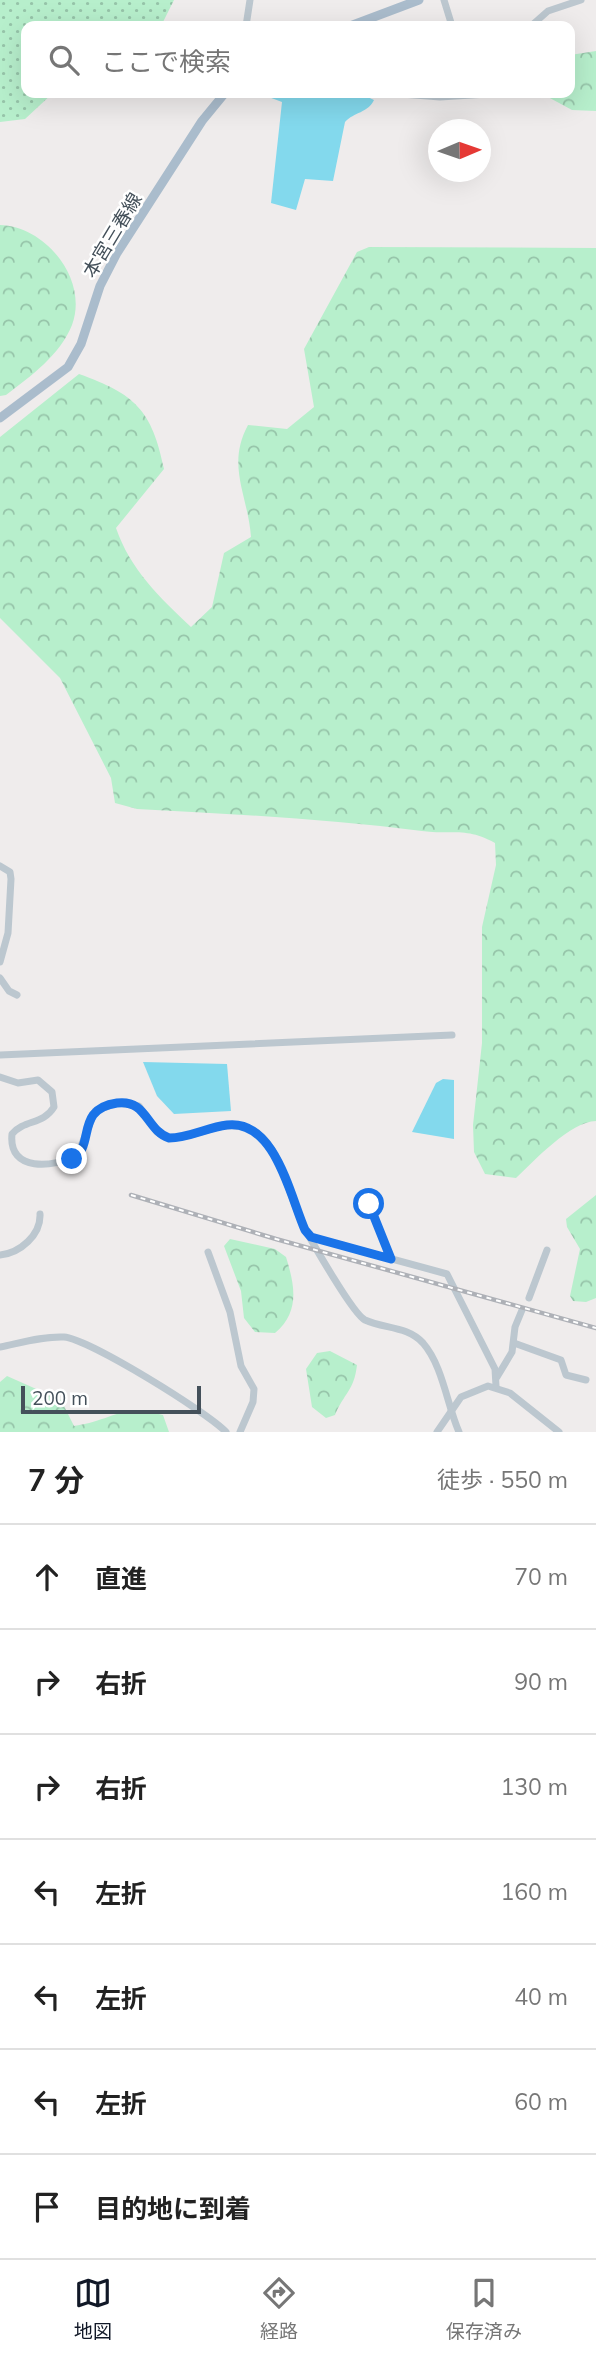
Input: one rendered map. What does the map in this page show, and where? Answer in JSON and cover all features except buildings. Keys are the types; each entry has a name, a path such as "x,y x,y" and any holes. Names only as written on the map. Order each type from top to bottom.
{"main road":[{"path":"363,21 419,0"},
{"name":"本宮三春線","path":"0,418 51,383 68,366 88,327 100,286 117,253 192,136 221,98"}],"street":[{"path":"247,21 250,0"},
{"path":"444,0 450,21"},
{"path":"537,21 548,11 581,0"},
{"path":"0,866 10,872 11,879 8,933 0,962"},
{"path":"0,978 16,995"},
{"path":"0,1055 452,1035"},
{"path":"0,1077 18,1083 38,1080 52,1092 54,1107 49,1116 36,1124 23,1125 12,1134 11,1142 20,1159 39,1166 77,1156 95,1111 117,1103 139,1106 158,1132 169,1138 228,1124 250,1129 268,1143 305,1230 356,1314 364,1320 403,1329 424,1344 432,1357 459,1432"},
{"path":"369,1204 391,1259"},
{"path":"0,1255 14,1251 33,1236 39,1227 40,1214"},
{"path":"311,1237 447,1274 497,1377"},
{"path":"529,1298 547,1250"},
{"path":"208,1252 230,1312 242,1366 254,1389 253,1402 240,1432"},
{"path":"496,1386 497,1377 510,1358 515,1327 522,1310"},
{"path":"0,1347 44,1338 75,1339 105,1353 226,1432"},
{"path":"514,1343 561,1360 566,1375 586,1380"},
{"path":"437,1432 450,1411 471,1390 496,1386 510,1393 558,1432"}],"green space":[{"path":"0,0 174,0 164,21 21,21 21,98 48,98 25,119 0,122"},
{"path":"596,51 596,111 572,110 550,98 575,98 575,54"},
{"path":"0,225 33,235 59,258 69,273 76,308 72,325 60,346 16,388 0,396"},
{"path":"369,247 596,248 596,1121 586,1123 564,1135 516,1178 485,1174 474,1152 473,1125 482,1043 482,927 496,865 495,843 467,833 280,817 137,809 115,803 111,778 60,678 0,618 0,437 79,374 114,389 138,407 154,432 159,449 164,469 116,528 129,557 157,594 191,627 212,607 224,553 251,537 238,467 242,440 248,425 287,429 314,407 304,349 357,252"},
{"path":"596,1195 596,1298 586,1302 573,1301 570,1296 580,1249 567,1227 566,1219"},
{"path":"230,1239 275,1249 286,1257 292,1278 292,1307 289,1316 275,1333 255,1332 244,1318 241,1291 224,1246"},
{"path":"330,1351 357,1365 351,1386 335,1415 326,1418 312,1407 306,1369 317,1353"},
{"path":"7,1376 61,1400 74,1426 135,1411 163,1415 169,1432 0,1432 0,1382"}],"water":[{"path":"271,98 374,100 368,108 345,122 333,181 305,179 296,210 271,203 282,102"},
{"path":"143,1062 227,1064 231,1111 174,1114 157,1096"},
{"path":"443,1079 454,1080 454,1139 412,1132 436,1083"}],"railway":[{"path":"131,1195 276,1239 596,1328"}],"route":[{"path":"72,1159 82,1147 88,1122 95,1111 123,1103 139,1106 158,1132 169,1138 228,1124 244,1126 260,1134 273,1153 305,1230 311,1237 391,1259 369,1204"}]}
